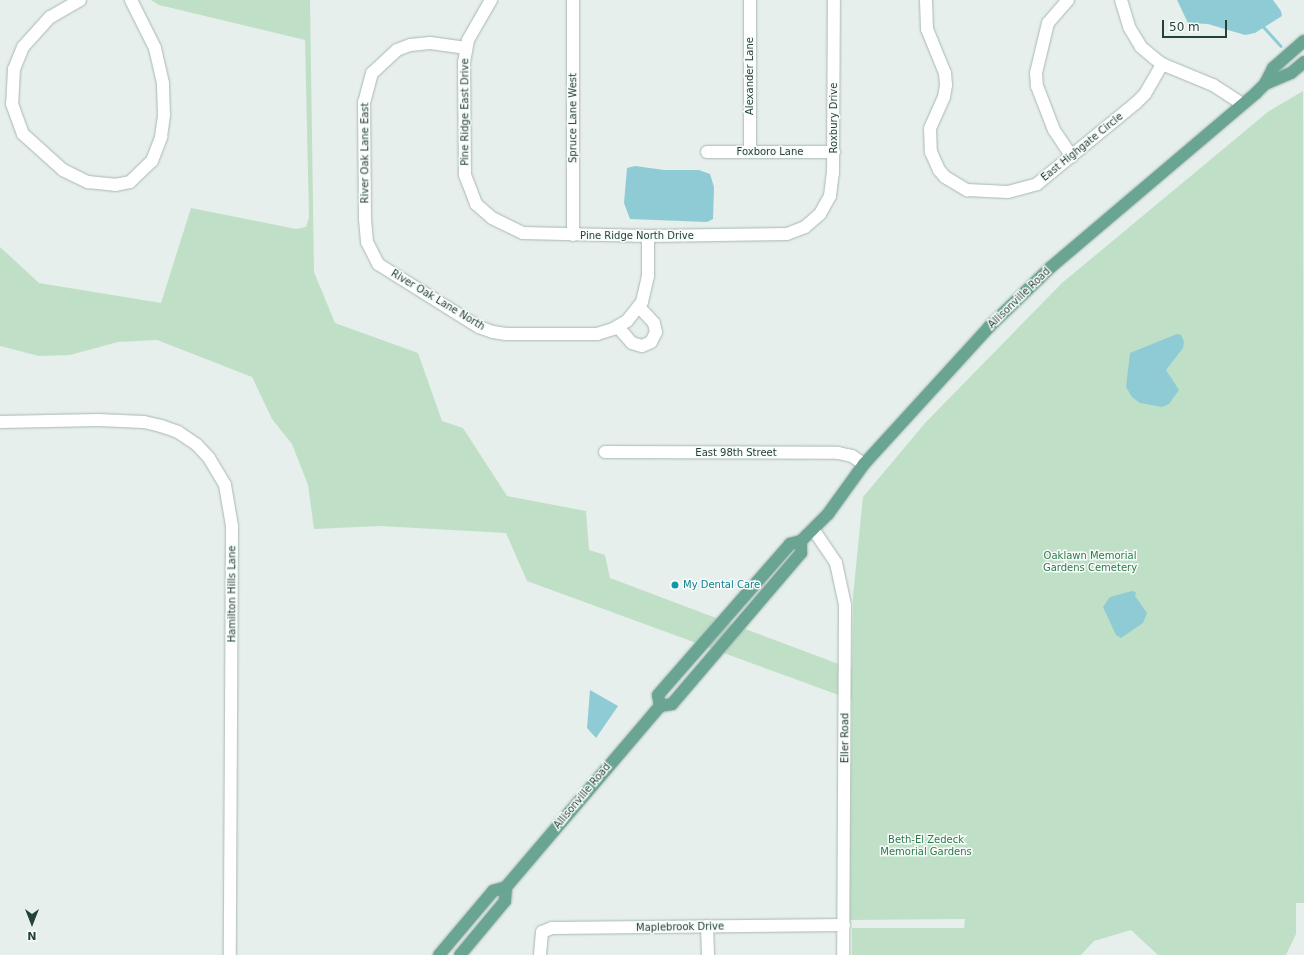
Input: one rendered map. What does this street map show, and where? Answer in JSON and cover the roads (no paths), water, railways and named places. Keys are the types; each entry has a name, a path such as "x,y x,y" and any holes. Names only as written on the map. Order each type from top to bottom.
{"main road":[{"name":"Allisonville Road","path":"1265,84 1273,68 1304,41"},
{"name":"Allisonville Road","path":"439,955 493,891 506,887 660,706 672,704 708,663 801,553 802,541 828,514 864,464 1007,308 1150,180 1265,84 1291,73 1304,62"},
{"name":"Allisonville Road","path":"460,955 505,901 506,887"}],"street":[{"path":"80,0 50,17 23,47 14,69 12,104 23,134 63,170 88,182 115,185 130,182 150,165 159,145 164,114 163,83 155,48 131,0"},
{"name":"Pine Ridge East Drive","path":"476,204 465,175 466,48 491,0"},
{"name":"Spruce Lane West","path":"573,0 573,235"},
{"name":"Alexander Lane","path":"750,0 750,152"},
{"name":"Roxbury Drive","path":"805,227 816,219 830,196 834,152 834,0"},
{"name":"East Highgate Circle","path":"926,0 928,28 945,74 946,85 944,96 930,128 931,152 939,170 952,183 978,192 1008,192 1037,184 1072,157 1136,103 1145,94 1162,64"},
{"path":"1068,0 1048,23 1036,73 1037,86 1054,130 1072,157"},
{"path":"1121,0 1129,27 1141,46 1162,64 1213,85 1242,104"},
{"name":"River Oak Lane East","path":"367,242 364,102 372,73 397,50 410,45 430,43 466,48"},
{"name":"Foxboro Lane","path":"707,152 834,152"},
{"name":"Pine Ridge North Drive","path":"476,204 483,212 512,230 534,235 768,236 787,234 805,227"},
{"name":"River Oak Lane North","path":"367,242 378,264 398,278 479,327 493,332 506,334 597,334 618,327 632,316 639,307 646,292 648,276 648,236"},
{"path":"618,327 632,343 642,346 651,342 656,332 654,323 639,307"},
{"name":"Hamilton Hills Lane","path":"0,422 98,420 144,422 161,426 178,432 197,445 209,458 225,485 232,526 230,955"},
{"name":"East 98th Street","path":"605,452 838,453 852,456 864,464"},
{"name":"Eller Road","path":"813,529 836,563 845,605 843,955"},
{"name":"Maplebrook Drive","path":"540,955 540,937 546,928 844,925"},
{"path":"707,926 708,955"}],"water":[{"path":"1177,0 1273,0 1281,11 1282,16 1255,33 1245,35 1208,24 1188,23"},
{"path":"635,166 664,170 699,170 710,174 714,187 713,219 707,222 630,219 624,203 627,168"},
{"path":"1177,334 1181,335 1184,342 1183,348 1166,370 1179,390 1169,404 1162,407 1140,403 1132,397 1126,387 1130,353"},
{"path":"1132,591 1136,592 1135,596 1147,613 1143,623 1121,638 1116,635 1103,607 1110,597"},
{"path":"590,690 618,706 596,738 587,728"}],"waterway":[{"path":"1262,25 1281,46"}],"place":[{"name":"My Dental Care","path":"675,585"}],"park label":[{"name":"Oaklawn Memorial Gardens Cemetery","path":"1090,560"},
{"name":"Beth-El Zedeck Memorial Gardens","path":"926,844"}]}
